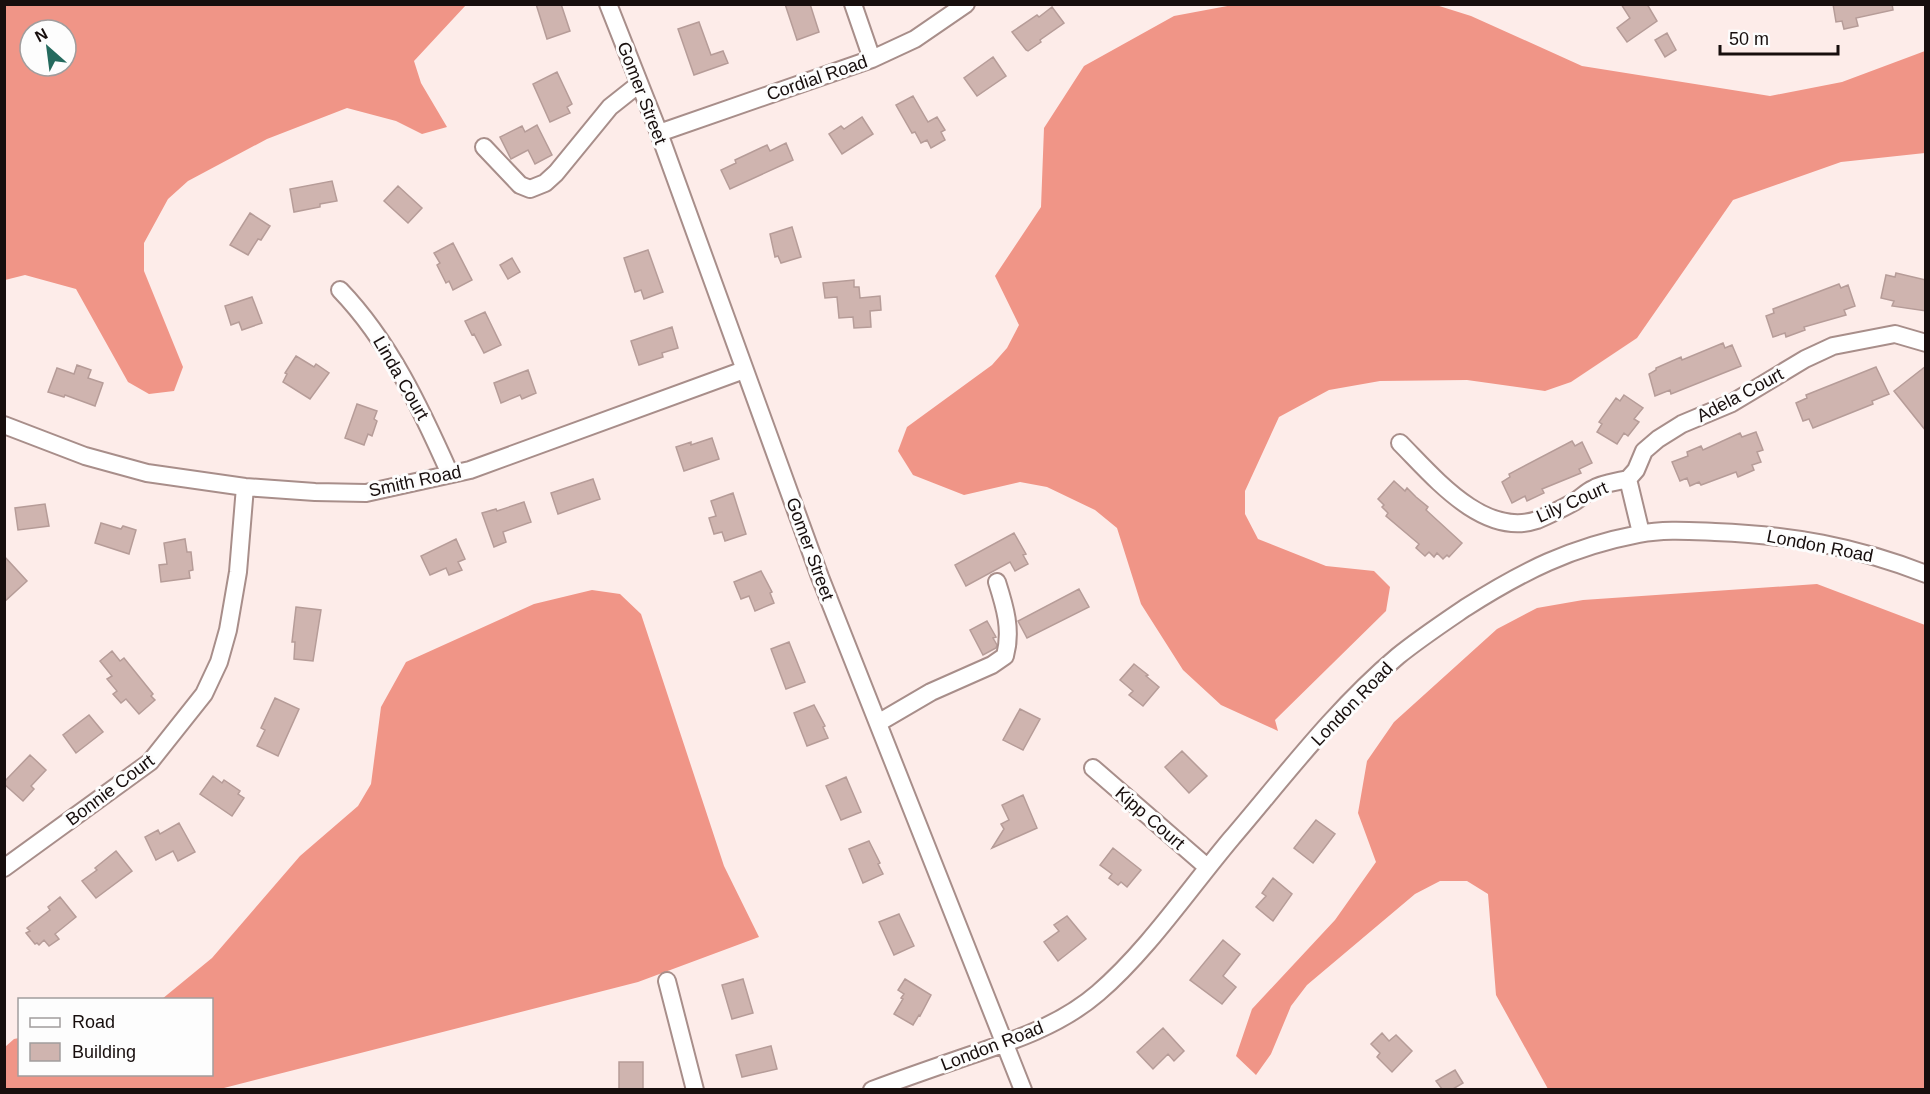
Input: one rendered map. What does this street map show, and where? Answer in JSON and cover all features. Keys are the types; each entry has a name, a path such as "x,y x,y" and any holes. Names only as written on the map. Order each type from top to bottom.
{"street":[{"name":"Gomer Street","path":"608,4 659,133 820,577 1023,1089"},
{"path":"853,4 872,58"},
{"name":"Cordial Road","path":"659,133 872,58 915,39 966,4"},
{"path":"484,147 520,185 530,189 545,183 556,173 610,107 639,84"},
{"name":"Linda Court","path":"340,290 358,309 400,371 422,412 450,474"},
{"name":"Adela Court","path":"1628,479 1636,470 1644,451 1658,439 1682,424 1732,403 1805,359 1833,346 1895,334 1926,342"},
{"name":"Smith Road","path":"4,425 85,456 147,473 245,487 366,493 470,470 744,370"},
{"name":"Lily Court","path":"1400,444 1452,495 1473,510 1497,520 1516,522 1535,520 1574,502 1594,488 1628,479"},
{"path":"1628,479 1641,533"},
{"name":"Bonnie Court","path":"4,868 150,762 204,694 219,662 228,630 238,572 245,487"},
{"name":"London Road","path":"872,1089 1024,1037 1068,1014 1097,994 1131,961 1207,867 1335,718 1398,656 1449,619 1539,564 1586,547 1641,533 1681,531 1784,536 1887,559 1926,574"},
{"path":"878,723 931,692 992,665 1005,656 1008,644 1008,625 1006,609 997,582"},
{"name":"Kipp Court","path":"1093,768 1207,867"},
{"path":"667,981 695,1089"}],"shaded area":[{"path":"5,4 466,4 414,61 421,83 447,127 422,134 396,121 347,108 267,139 188,181 168,199 144,243 144,271 183,367 174,391 149,394 128,382 76,289 25,275 5,280"},
{"path":"1238,4 1436,5 1471,16 1582,66 1770,96 1842,82 1925,51 1925,153 1841,162 1733,200 1637,338 1571,382 1545,391 1467,380 1380,381 1329,390 1279,417 1245,491 1245,514 1258,539 1326,566 1374,571 1390,587 1386,611 1275,720 1278,731 1221,705 1183,670 1141,604 1117,528 1095,510 1047,487 1020,482 964,495 913,475 898,451 907,427 992,365 1007,348 1019,325 995,276 1041,207 1044,128 1084,66 1174,16"},
{"path":"1817,584 1925,625 1925,1089 1548,1089 1496,995 1488,894 1467,881 1440,881 1415,894 1307,985 1291,1006 1271,1054 1256,1075 1236,1056 1252,1009 1335,920 1376,862 1358,813 1367,761 1394,722 1497,629 1537,608 1583,600"},
{"path":"592,590 620,594 641,614 724,866 759,937 638,982 220,1089 5,1089 5,1047 18,1038 18,1076 213,1076 213,998 163,998 212,958 300,856 358,806 371,784 381,707 406,662 534,604"}],"building":[{"path":"536,4 561,4 570,31 547,39"},
{"path":"785,4 810,4 819,32 797,40"},
{"path":"1621,4 1647,4 1657,21 1627,42 1617,28 1630,18"},
{"path":"1833,4 1892,4 1893,10 1856,18 1858,26 1844,29 1842,21 1836,22"},
{"path":"1052,7 1064,23 1040,40 1041,42 1028,51 1026,50 1012,32"},
{"path":"699,22 711,55 723,51 728,63 694,75 678,29"},
{"path":"1667,33 1676,50 1665,57 1655,40"},
{"path":"993,57 1006,76 977,96 964,78"},
{"path":"557,72 572,104 567,107 570,113 550,122 533,84"},
{"path":"913,96 928,122 937,117 945,130 941,132 945,140 931,148 927,140 921,143 915,132 912,133 896,105"},
{"path":"862,117 873,134 842,154 829,134 841,126 844,129"},
{"path":"537,125 552,155 535,164 528,150 511,159 500,137 522,126 525,132"},
{"path":"786,143 793,160 730,189 721,170 736,163 735,160 767,145 770,151"},
{"path":"332,181 337,201 294,212 290,189"},
{"path":"398,186 422,208 408,223 384,201"},
{"path":"250,213 270,226 248,255 230,245"},
{"path":"792,227 801,257 781,263 778,256 775,257 770,234"},
{"path":"453,243 472,280 453,290 449,281 446,283 437,265 440,263 434,253"},
{"path":"648,250 663,292 644,299 641,290 635,292 624,258"},
{"path":"512,258 520,272 508,279 500,265"},
{"path":"1896,273 1926,280 1926,311 1892,306 1894,301 1881,298 1886,275 1895,277"},
{"path":"854,280 854,287 859,287 860,298 880,296 881,310 870,311 871,327 854,328 853,317 839,318 837,297 825,298 823,283"},
{"path":"1839,284 1841,288 1848,285 1855,306 1844,310 1846,315 1804,327 1805,330 1786,337 1785,333 1773,337 1766,316 1774,313 1773,309"},
{"path":"252,297 262,323 242,330 239,322 231,325 225,306"},
{"path":"485,312 501,345 484,353 465,321"},
{"path":"672,327 678,348 662,353 663,357 639,365 631,341"},
{"path":"1723,343 1725,348 1732,345 1741,366 1671,394 1670,390 1655,396 1649,374 1656,368"},
{"path":"296,356 314,367 316,364 329,373 310,399 283,382 287,374 285,373"},
{"path":"77,365 91,370 88,378 103,383 95,406 65,395 64,397 48,392 57,368 74,374"},
{"path":"1926,366 1926,431 1894,391"},
{"path":"1876,367 1889,394 1872,401 1873,404 1813,428 1809,419 1803,421 1796,403 1807,398 1806,395"},
{"path":"528,370 536,393 522,399 520,395 501,403 494,383"},
{"path":"1624,395 1643,408 1634,419 1639,422 1628,436 1624,433 1617,444 1597,432 1602,424 1599,422 1616,398 1620,401"},
{"path":"357,404 377,411 374,419 377,421 372,436 368,434 364,445 345,438"},
{"path":"1756,432 1763,450 1757,452 1761,462 1752,465 1754,470 1738,477 1736,472 1701,485 1699,482 1690,486 1687,478 1680,481 1672,462 1688,456 1687,452 1701,446 1703,450 1740,433 1742,437"},
{"path":"712,438 719,459 684,471 676,447"},
{"path":"1572,441 1575,446 1582,442 1592,463 1579,469 1581,473 1542,489 1544,493 1527,501 1525,496 1512,503 1502,482 1510,477 1509,474"},
{"path":"593,479 600,499 558,514 551,493"},
{"path":"1394,481 1405,491 1407,488 1428,507 1426,510 1462,543 1449,557 1447,555 1443,559 1437,553 1434,557 1429,552 1425,556 1416,548 1419,544 1386,516 1388,513 1378,499"},
{"path":"733,493 746,534 725,541 722,532 714,534 709,518 716,516 711,501"},
{"path":"524,502 531,522 503,532 506,542 494,547 482,513 496,509 497,511"},
{"path":"45,504 49,526 18,530 15,508"},
{"path":"101,523 121,529 123,526 136,530 129,554 95,543"},
{"path":"1014,533 1026,554 1023,555 1028,564 1015,571 1010,562 966,586 955,565"},
{"path":"185,539 187,552 191,552 193,570 189,571 190,578 161,582 159,565 167,564 164,543"},
{"path":"456,539 465,559 458,562 462,570 449,575 446,568 430,575 421,556"},
{"path":"4,556 27,581 4,602"},
{"path":"761,571 772,592 770,593 774,603 755,611 749,596 741,599 734,582"},
{"path":"1079,589 1089,607 1027,638 1018,621"},
{"path":"296,607 321,610 313,661 294,659 295,642 292,642"},
{"path":"987,621 996,637 993,638 997,645 996,648 983,655 970,630"},
{"path":"789,642 805,682 786,689 771,649"},
{"path":"112,651 120,661 124,658 153,694 151,696 155,700 139,714 126,699 121,703 113,694 117,691 107,679 112,676 100,661"},
{"path":"1134,664 1159,687 1143,706 1129,695 1133,691 1120,680"},
{"path":"275,698 299,709 278,756 257,746 265,730 261,728"},
{"path":"814,705 825,726 823,727 828,738 807,746 794,713"},
{"path":"1020,709 1040,719 1023,750 1003,740"},
{"path":"89,715 103,732 76,753 63,735"},
{"path":"1182,751 1207,776 1189,793 1165,767"},
{"path":"30,755 46,770 31,786 34,789 23,801 4,782"},
{"path":"213,776 222,783 224,780 240,791 238,794 244,798 232,816 200,794"},
{"path":"846,777 861,812 841,820 826,786"},
{"path":"1023,795 1037,828 992,848 1004,829 1001,824 1009,820 1002,805"},
{"path":"1316,820 1335,834 1313,863 1294,848"},
{"path":"179,823 195,852 178,861 173,851 156,860 145,837 158,830 160,834"},
{"path":"869,841 883,874 863,883 849,849"},
{"path":"1113,848 1141,870 1127,887 1121,882 1118,885 1109,878 1112,874 1100,865"},
{"path":"116,851 132,871 96,898 82,881"},
{"path":"1273,878 1292,894 1273,921 1256,907 1266,896 1262,893"},
{"path":"60,897 76,917 55,934 59,939 49,946 44,940 39,945 35,944 26,933 30,931 27,928 50,910 48,907"},
{"path":"899,914 914,946 894,955 879,922"},
{"path":"1067,916 1086,939 1058,961 1044,942 1059,931 1054,925"},
{"path":"1223,940 1240,954 1223,976 1236,987 1222,1004 1190,980"},
{"path":"743,979 753,1013 732,1019 722,985"},
{"path":"905,979 931,995 913,1025 894,1014 903,999 901,998 904,994 898,990"},
{"path":"1163,1028 1184,1051 1174,1061 1168,1054 1153,1069 1137,1052"},
{"path":"1382,1033 1389,1041 1396,1035 1412,1051 1392,1072 1377,1057 1380,1053 1371,1044"},
{"path":"771,1046 777,1069 742,1077 736,1055"},
{"path":"619,1062 643,1062 643,1089 619,1089"},
{"path":"1455,1070 1463,1083 1453,1089 1442,1089 1436,1081"}]}
